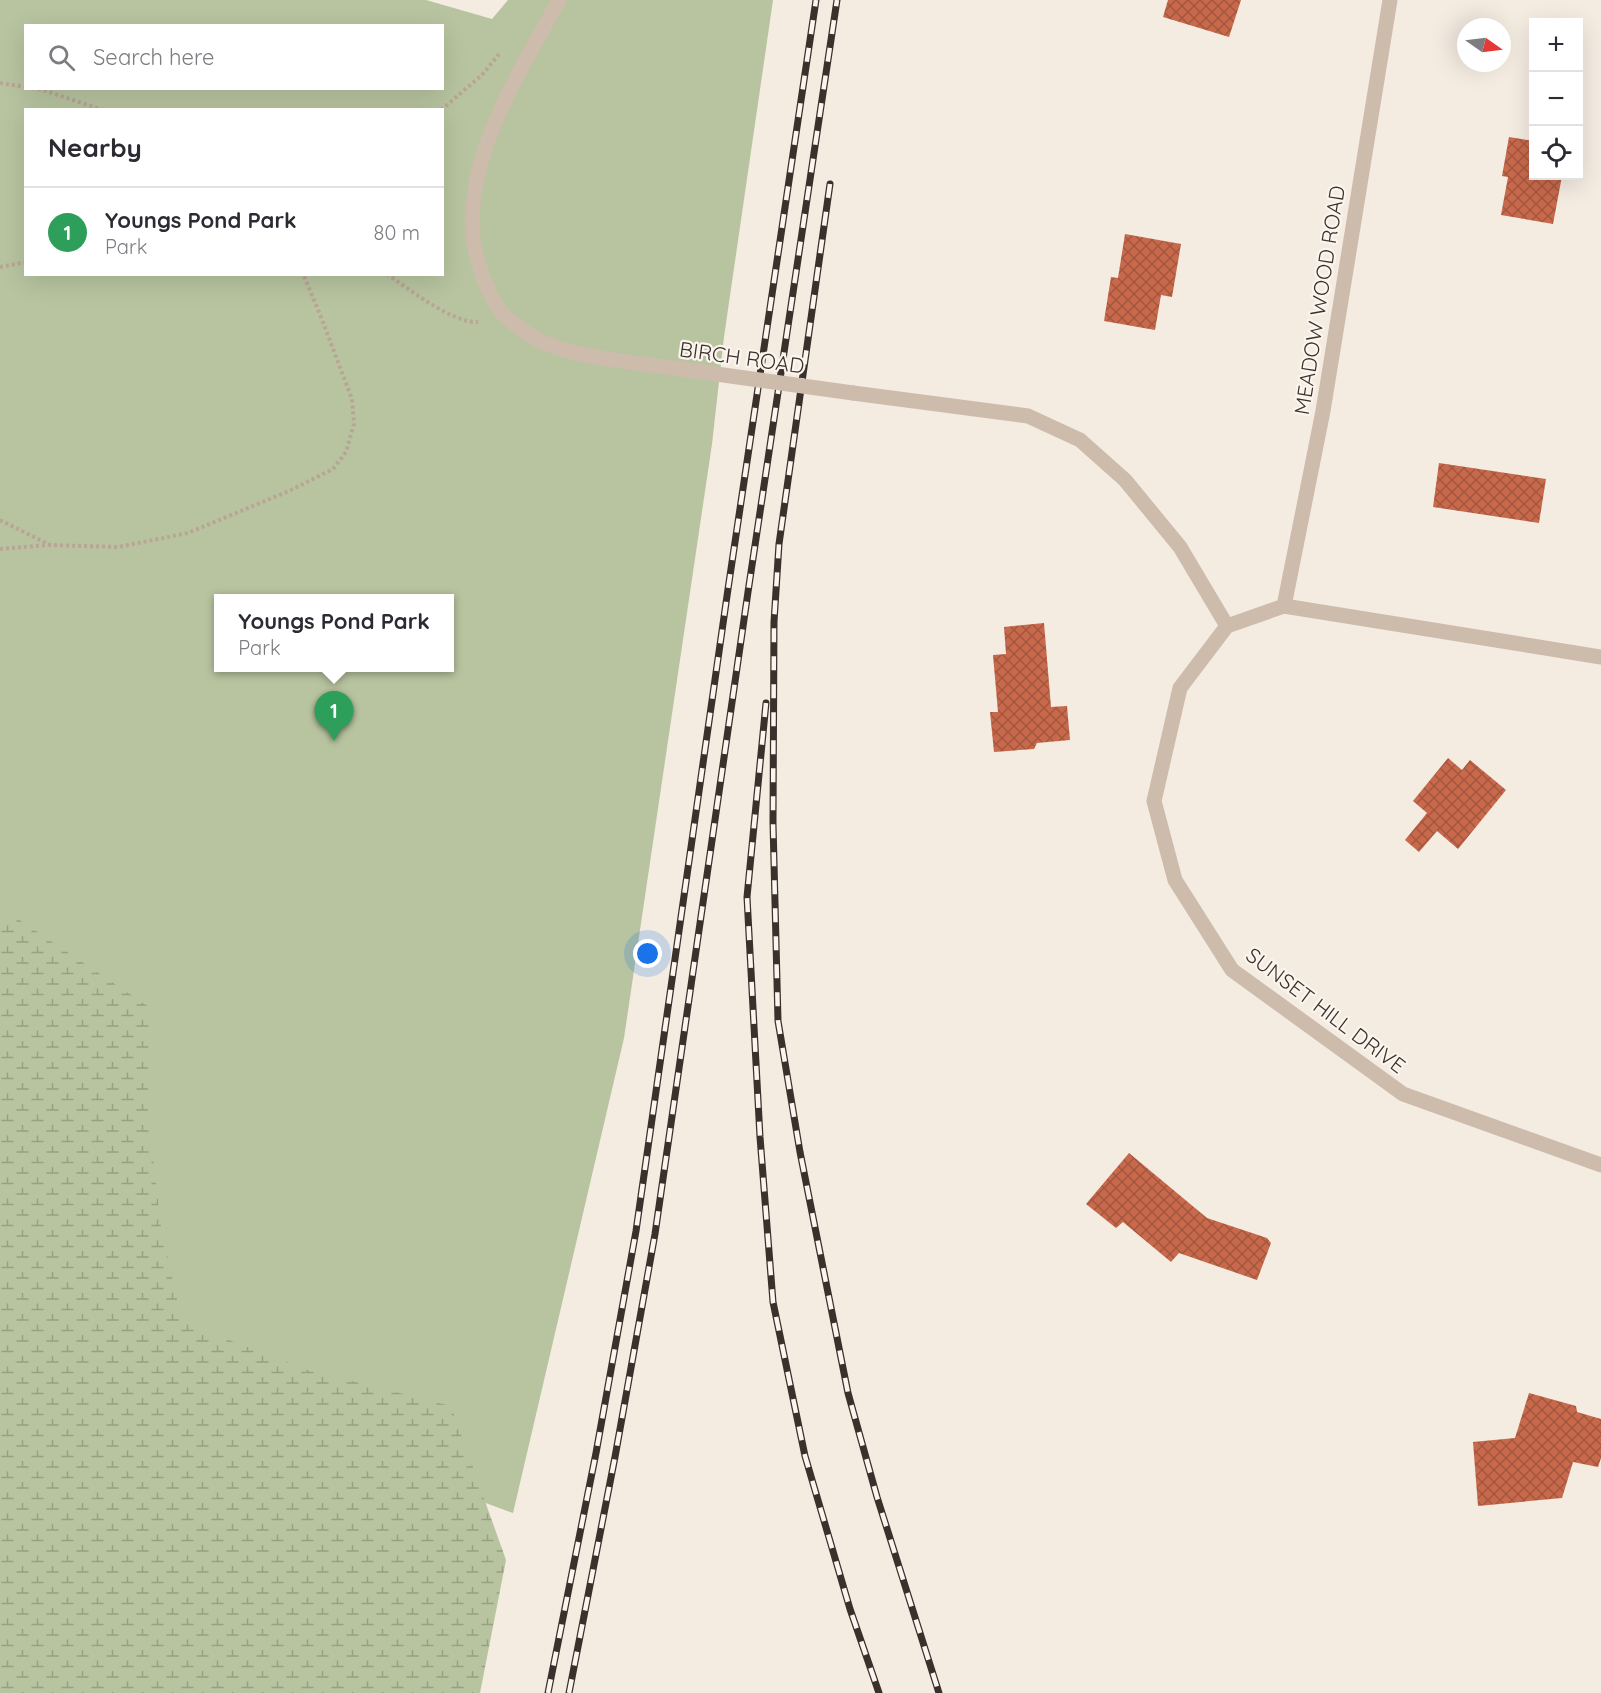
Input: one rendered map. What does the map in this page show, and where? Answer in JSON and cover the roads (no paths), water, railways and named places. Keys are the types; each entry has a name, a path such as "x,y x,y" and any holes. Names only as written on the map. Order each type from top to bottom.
{"street":[{"name":"BIRCH ROAD","path":"559,0 497,120 478,169 472,210 473,238 478,263 490,296 502,313 546,344 575,353 1028,416 1080,440 1125,480 1180,547 1227,626"},
{"name":"MEADOW WOOD ROAD","path":"1284,606 1323,411 1390,0"},
{"path":"1227,626 1284,606 1601,657"},
{"name":"SUNSET HILL DRIVE","path":"1227,626 1180,688 1154,801 1175,880 1232,970 1403,1094 1601,1165"}],"railway":[{"path":"548,1693 596,1453 636,1231 728,589 816,0"},
{"path":"569,1693 655,1234 837,0"},
{"path":"830,184 779,544 774,622 773,823 778,1021 800,1152 848,1393 877,1497 939,1693"},
{"path":"766,703 747,897 760,1137 773,1302 805,1456 850,1609 879,1693"}],"place":[{"name":"Youngs Pond Park","path":"334,741"}]}
